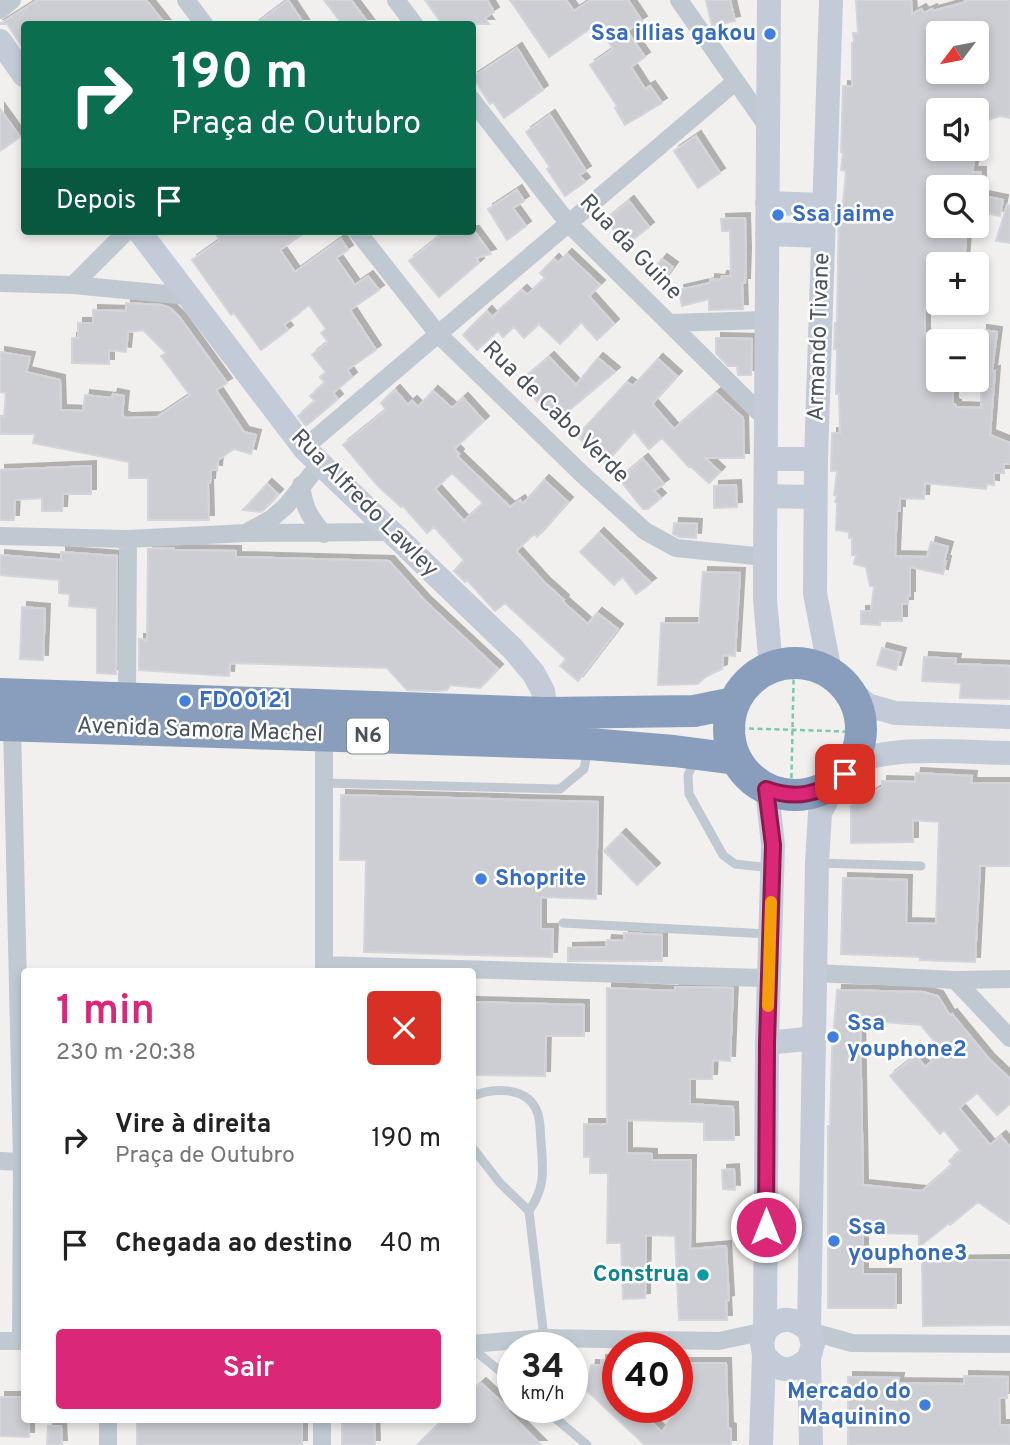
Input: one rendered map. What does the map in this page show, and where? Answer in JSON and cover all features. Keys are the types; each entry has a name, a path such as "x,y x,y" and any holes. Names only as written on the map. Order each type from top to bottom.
{"highway":[{"path":"783,664 812,665 839,680 858,709 862,732 859,748 844,773 822,790 807,795 779,792 748,776 736,759 731,716 749,681 783,664"},
{"name":"Avenida Samora Machel","path":"0,694 52,711 549,728 694,712 731,716"},
{"name":"Avenida Samora Machel","path":"6,725 52,711 127,698 324,734 405,722"},
{"name":"Avenida Samora Machel","path":"549,728 589,744 736,759"}],"street":[{"path":"0,10 12,0"},
{"path":"186,0 202,21"},
{"path":"396,0 412,21"},
{"path":"679,0 767,126"},
{"path":"769,0 765,599 783,664"},
{"name":"Armando Tivane","path":"831,0 816,459 815,593 839,680"},
{"path":"0,41 21,71"},
{"path":"246,533 271,519 286,506 301,485 312,457 438,334 735,82"},
{"name":"Rua da Guine","path":"476,105 569,224 766,419"},
{"path":"767,203 823,205"},
{"path":"767,234 823,236"},
{"path":"73,285 123,235"},
{"name":"Rua Alfredo Lawley","path":"142,235 312,457 513,649 534,674 544,691 549,728"},
{"name":"Rua de Cabo Verde","path":"361,235 438,334 582,474 645,531 676,548 765,557"},
{"path":"0,283 73,285 188,296"},
{"path":"669,323 767,320"},
{"path":"766,459 816,459"},
{"path":"301,485 303,503 324,534"},
{"path":"766,496 815,497"},
{"path":"0,536 128,539 246,533 389,532"},
{"path":"127,698 128,539"},
{"path":"839,680 867,705 895,713 1010,717"},
{"path":"6,725 21,1135"},
{"path":"324,734 324,968"},
{"path":"811,1445 809,1358 813,1344 809,1331 820,813 844,773 863,758 888,752 1010,753"},
{"path":"761,1445 768,978 773,845 779,792"},
{"path":"476,971 768,978"},
{"path":"816,973 955,980 1010,979"},
{"path":"955,980 1010,1038"},
{"path":"767,1043 815,1038"},
{"path":"0,1161 21,1162"},
{"path":"852,1343 809,1358 799,1367 786,1370 773,1365 764,1343 772,1324 781,1319 792,1319 809,1331 852,1343 1010,1344"},
{"path":"588,1339 764,1343"},
{"path":"0,1341 21,1341"},
{"path":"476,1346 497,1343"},
{"path":"108,1423 108,1445"},
{"path":"322,1423 322,1445"}],"lane":[{"path":"324,783 560,789 584,769 589,744"},
{"path":"696,754 688,775 689,794 723,855 734,864 772,868"},
{"path":"817,863 920,866"},
{"path":"564,923 770,934"},
{"path":"476,1094 484,1091 515,1091 531,1100 538,1112 544,1178 538,1197 529,1211"},
{"path":"476,1152 500,1183 529,1211 543,1332"},
{"path":"476,1350 497,1368"},
{"path":"561,1423 587,1445"}],"path":[{"path":"779,792 792,730 783,664"},
{"path":"731,716 792,730 862,732"}],"building":[{"path":"38,0 146,0 163,21 21,21 21,45 7,24 0,24"},
{"path":"288,0 302,21 260,21"},
{"path":"324,0 351,0 367,21 340,21"},
{"path":"425,0 487,0 494,12 485,18 489,24 476,24 476,21 440,21"},
{"path":"510,0 566,0 574,11 591,0 628,0 642,21 627,31 645,57 631,67 645,89 650,86 662,103 625,125 615,108 617,106 590,65 613,49 597,24 549,57"},
{"path":"706,0 730,0 735,21 712,26"},
{"path":"856,0 911,0 912,14 921,9 924,13 966,2 965,0 1010,0 1010,118 1000,116 989,120 989,98 926,98 926,161 974,161 972,172 981,172 981,175 926,175 926,238 966,238 965,252 926,252 925,332 926,392 953,392 953,404 956,407 981,408 981,392 989,392 989,331 997,332 992,372 995,371 990,435 1010,443 1010,464 1004,464 1004,473 994,473 994,485 987,484 986,489 925,483 924,499 900,498 895,556 927,557 931,542 948,547 946,561 943,574 910,567 910,596 908,604 902,604 902,621 880,621 880,625 861,624 861,611 871,611 874,586 870,586 866,567 854,564 856,555 852,555 852,538 849,538 849,532 836,530 837,496 834,495 837,471 831,471 832,433 840,433 839,394 836,394 837,349 834,349 837,323 839,203 843,204 846,171 841,170 843,86 852,87 853,33 858,33"},
{"path":"517,48 543,90 504,118 493,102 490,104 476,82 476,75"},
{"path":"0,109 20,137 0,151"},
{"path":"550,115 586,171 579,175 585,182 565,196 547,169 550,167 526,132"},
{"path":"696,136 720,173 698,188 674,151"},
{"path":"517,190 524,201 513,208 526,226 507,240 488,209"},
{"path":"989,197 1003,200 1000,216 989,214"},
{"path":"629,201 649,227 626,245 606,220"},
{"path":"1007,205 1010,206 1010,243 996,241"},
{"path":"745,218 743,309 709,310 709,299 682,306 679,290 710,283 710,279 721,280 722,276 731,276 730,231 722,231 721,219"},
{"path":"476,234 491,254 476,258 479,263 439,297 409,261 439,237 438,235"},
{"path":"301,235 280,250 295,272 341,239 348,250 336,258 355,285 368,276 379,290 350,310 376,350 347,370 352,377 333,393 338,399 306,426 298,416 315,401 310,396 325,383 320,377 326,372 312,355 328,342 321,333 326,329 309,305 284,325 288,330 261,350 234,313 231,315 192,260 220,240 217,236"},
{"path":"567,254 600,285 589,296 614,324 597,340 581,322 560,344 539,324 524,338 514,327 503,337 498,331 477,350 463,335 487,311 492,317 522,290 527,295 545,278 540,273 554,259 558,263"},
{"path":"662,259 673,267 662,282 651,273"},
{"path":"126,303 161,305 170,308 180,318 227,383 216,390 244,432 256,435 251,454 234,449 218,460 217,470 211,469 208,483 209,520 148,520 148,478 129,478 129,462 33,443 35,434 0,434 0,416 4,416 6,393 0,392 0,352 30,357 26,372 60,380 61,410 83,411 85,395 112,398 113,394 124,396 122,416 157,417 190,395 161,356 166,353 143,330 128,332 126,352 109,350 109,364 72,363 72,338 78,338 78,323 93,323 93,310 126,311"},
{"path":"716,338 752,339 751,375 738,375 737,366 728,366 716,353"},
{"path":"549,357 576,385 598,358 615,372 555,422 520,382"},
{"path":"658,359 677,376 652,404 674,429 716,393 743,418 744,458 705,458 720,472 709,483 689,467 662,438 649,449 634,431 605,463 577,436 627,382 633,386"},
{"path":"395,390 408,405 412,401 418,407 433,391 452,408 463,398 484,421 454,449 459,454 457,456 510,507 520,500 523,504 544,480 568,502 537,537 534,534 516,551 563,602 588,624 597,613 618,629 578,681 560,666 566,659 505,603 495,611 467,580 465,582 454,571 464,560 434,527 427,533 402,505 401,507 377,485 343,445 386,410 381,403","holes":["452,473 483,503 464,521 435,489"]},
{"path":"643,459 664,484 654,491 661,498 648,509 643,509 619,479"},
{"path":"91,466 91,494 63,494 62,511 42,511 42,498 15,500 14,520 0,520 0,470"},
{"path":"267,484 278,494 264,510 243,510"},
{"path":"736,485 737,507 714,508 714,486"},
{"path":"674,523 697,524 696,538 673,534"},
{"path":"599,533 651,583 636,594 622,576 614,585 580,552"},
{"path":"148,549 236,551 236,557 389,561 425,601 498,669 480,688 450,685 447,690 436,691 407,690 387,668 230,663 229,676 139,670 139,639 147,640"},
{"path":"61,552 117,556 116,674 97,673 97,608 69,606 70,594 59,593 59,580 0,575 0,555 61,560"},
{"path":"703,572 740,573 735,656 723,655 722,669 705,677 698,684 658,685 661,623 699,623"},
{"path":"22,607 45,609 43,660 20,659"},
{"path":"882,648 901,653 896,670 877,665"},
{"path":"924,657 956,659 955,664 1010,666 1010,699 960,698 961,683 922,681"},
{"path":"916,773 972,776 971,783 1010,783 1010,866 980,866 975,962 841,954 843,878 907,880 906,923 936,924 939,822 913,820 913,842 851,843 851,806 882,787 882,781 915,782"},
{"name":"Shoprite","path":"341,795 598,802 596,899 541,897 541,929 553,929 552,957 364,952 366,860 340,860"},
{"path":"621,834 655,868 637,885 604,851"},
{"path":"624,933 662,935 662,961 568,961 568,948 606,947 607,940 624,941"},
{"path":"675,987 733,988 730,1061 713,1060 712,1079 690,1079 690,1104 733,1107 734,1140 704,1140 704,1122 627,1120 627,1153 652,1154 652,1160 691,1160 690,1249 726,1246 729,1300 726,1301 727,1320 679,1320 675,1236 646,1235 645,1298 623,1299 621,1243 607,1243 608,1173 590,1173 590,1157 584,1157 584,1124 607,1124 607,988 675,991"},
{"path":"837,990 923,992 938,996 950,1016 952,1014 989,1059 1010,1079 1010,1104 997,1115 977,1093 959,1108 990,1145 1001,1136 1010,1147 1010,1224 978,1202 919,1247 919,1234 863,1233 863,1274 896,1274 896,1308 828,1308 828,1126","holes":["860,1020 921,1025 943,1052 925,1067 916,1056 890,1076 940,1134 944,1130 961,1151 949,1161 952,1165 922,1191 863,1185"]},
{"path":"476,1002 584,1005 584,1036 546,1036 545,1076 476,1075"},
{"path":"734,1169 735,1190 723,1189 722,1170"},
{"path":"1010,1260 1010,1325 923,1326 922,1261"},
{"path":"602,1360 602,1405 588,1392 591,1365 601,1365"},
{"path":"693,1363 726,1363 731,1445 645,1445 621,1423 652,1423 662,1432 668,1423 693,1423"},
{"name":"Mercado do Maquinino","path":"964,1376 1008,1377 1007,1398 999,1398 1000,1425 1010,1425 1010,1445 848,1445 848,1377 899,1378 898,1383 964,1384"},
{"path":"481,1383 497,1398 497,1423 519,1423 541,1445 417,1445 440,1423 476,1423 476,1387"},
{"path":"0,1397 21,1397 21,1423 29,1423 29,1437 0,1436"},
{"path":"137,1423 302,1423 302,1445 137,1445"},
{"path":"342,1423 374,1423 375,1445 342,1445"},
{"path":"48,1426 61,1426 62,1445 47,1445"}],"slow traffic":[{"path":"768,1006 771,902"}],"place":[{"name":"Ssa illias gakou","path":"770,34"},
{"name":"Ssa jaime","path":"778,215"},
{"name":"FD00121","path":"185,701"},
{"name":"Shoprite","path":"481,879"},
{"name":"Ssa youphone2","path":"833,1037"},
{"name":"Ssa youphone3","path":"834,1241"},
{"name":"Construa","path":"703,1275"},
{"name":"Mercado do Maquinino","path":"925,1405"}],"route":[{"path":"766,1227 767,1043 773,845 766,789 791,796 807,795 822,790 845,774"}]}
